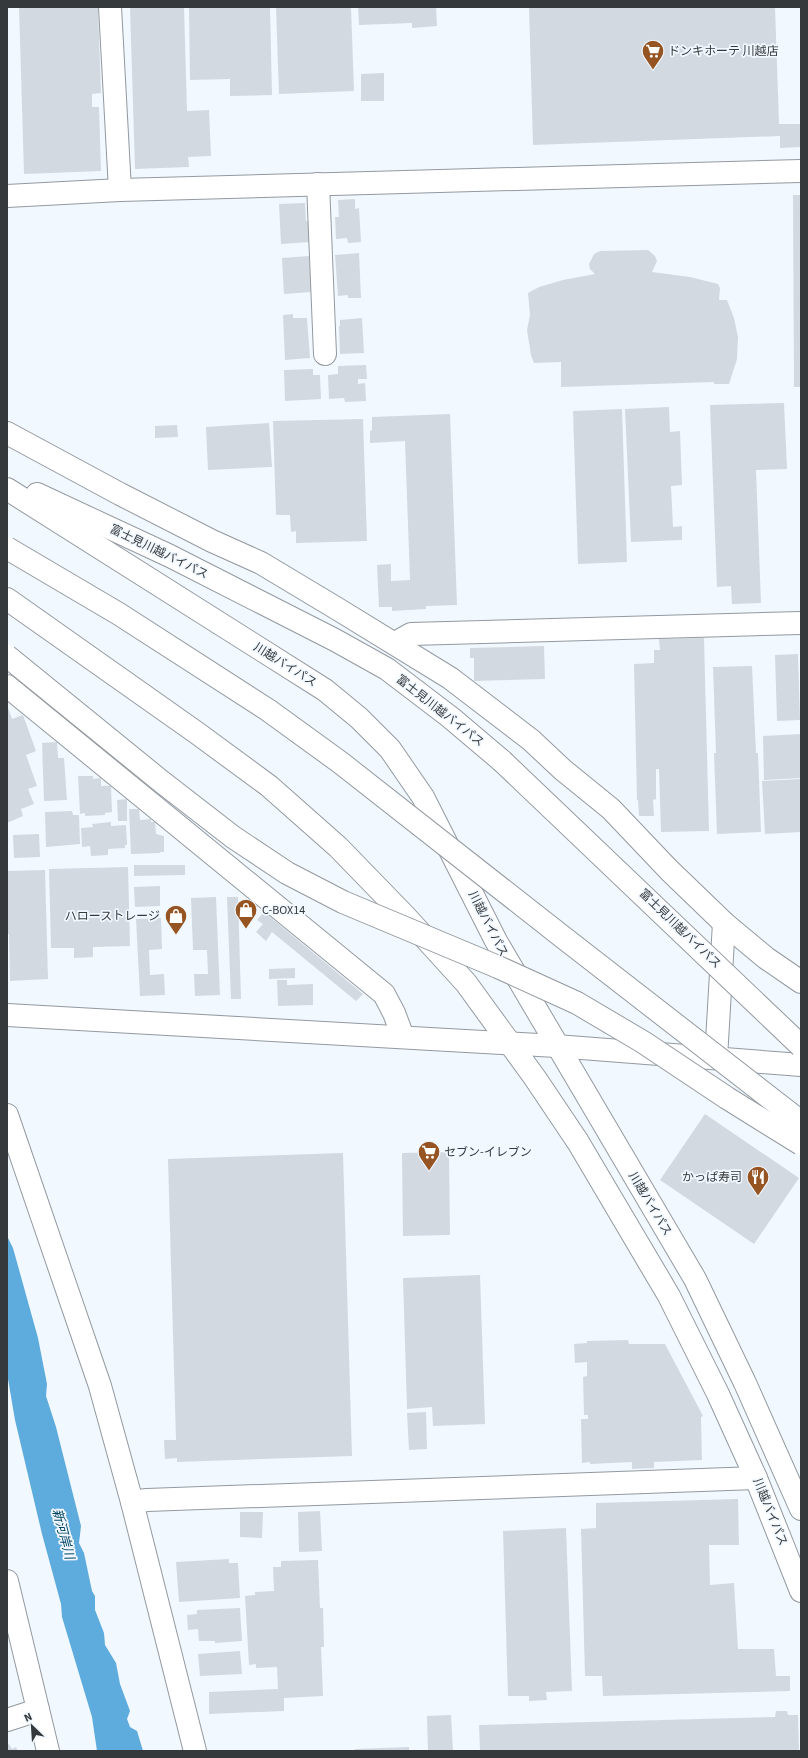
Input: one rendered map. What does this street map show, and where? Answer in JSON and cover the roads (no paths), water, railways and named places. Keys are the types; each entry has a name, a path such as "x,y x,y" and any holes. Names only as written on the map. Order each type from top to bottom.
{"main road":[{"path":"110,7 120,190"},
{"path":"7,196 120,190 801,171"},
{"path":"318,184 326,354"},
{"path":"7,433 120,494 261,564 396,644 450,678 531,740 563,770 611,809 669,870 724,923 766,958 801,982"},
{"name":"富士見川越バイパス","path":"7,480 170,556 335,640 387,669 450,717 502,761 801,1046"},
{"name":"川越バイパス","path":"7,489 325,690 359,718 390,749 423,797 496,942 556,1046 695,1279 745,1383 801,1509"},
{"path":"7,548 119,614 268,710 341,763 801,1122"},
{"name":"川越バイパス","path":"7,599 197,733 269,786 338,847 405,916 466,983 510,1043 578,1142 669,1296 718,1394 756,1478 801,1591"},
{"path":"396,644 411,634 801,623"},
{"path":"7,656 227,833 288,873 343,902 498,967 577,1003 643,1042 801,1144"},
{"path":"7,686 384,994 394,1013 403,1037"},
{"path":"716,1058 724,923"},
{"path":"7,1015 510,1043 801,1065"},
{"path":"7,1115 97,1378 132,1502 195,1751"},
{"path":"132,1502 147,1500 756,1478"},
{"path":"7,1581 48,1751"},
{"path":"7,1720 38,1710"}],"water":[{"name":"新河岸川","path":"7,1236 13,1248 38,1338 47,1384 46,1396 56,1427 81,1526 79,1543 84,1553 92,1591 95,1596 95,1610 104,1633 105,1645 116,1663 120,1684 130,1711 127,1719 130,1727 137,1731 143,1751 97,1751 92,1717 62,1617 61,1604 42,1534 15,1420 7,1373"}],"place":[{"name":"ドンキホーテ 川越店","path":"653,70"},
{"name":"C-BOX14","path":"246,930"},
{"name":"ハローストレージ","path":"176,936"},
{"name":"セブン-イレブン","path":"429,1172"},
{"name":"かっぱ寿司","path":"758,1196"}]}
